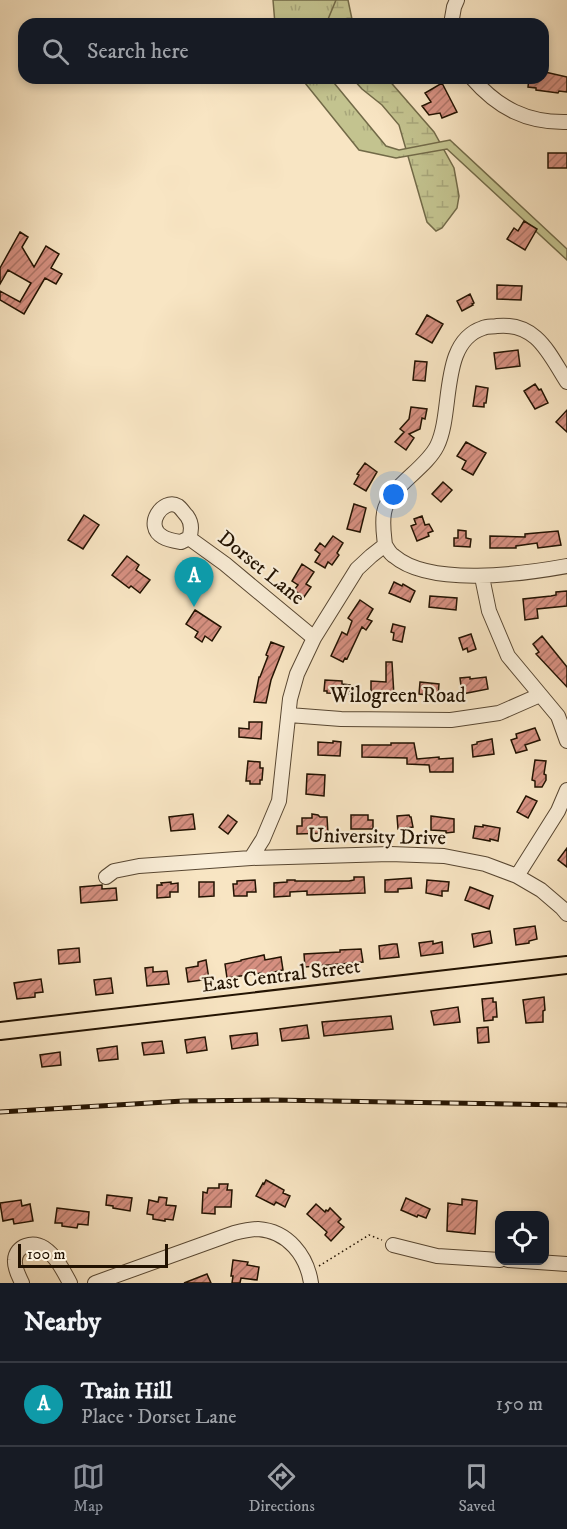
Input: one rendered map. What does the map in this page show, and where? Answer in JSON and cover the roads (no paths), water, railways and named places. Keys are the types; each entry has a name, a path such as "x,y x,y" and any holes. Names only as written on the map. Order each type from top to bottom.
{"main road":[{"name":"East Central Street","path":"0,1031 567,965"}],"street":[{"path":"452,18 457,0"},
{"path":"478,84 491,97 513,111 538,120 567,122"},
{"path":"567,382 550,352 534,336 520,328 501,326 483,328 470,335 455,356 443,430 437,446 429,459 388,501 383,526 386,545 392,556 408,565 437,573 482,577 567,566"},
{"name":"Dorset Lane","path":"172,504 179,506 190,520 192,531 189,538 181,542 162,537 155,530 154,522 161,509 172,504"},
{"name":"Dorset Lane","path":"189,538 225,564 314,638"},
{"path":"251,858 263,839 279,801 290,699 297,674 314,638 357,569 386,545"},
{"path":"482,577 489,612 508,656 558,716 567,741"},
{"name":"Wilogreen Road","path":"289,715 341,719 451,720 499,712 540,695"},
{"path":"517,876 558,811 567,790"},
{"name":"University Drive","path":"106,877 114,871 139,866 251,858 390,854 444,856 485,864 517,876 541,890 567,914"},
{"path":"96,1283 234,1233 255,1229 275,1233 293,1245 306,1262 310,1279"},
{"path":"22,1283 14,1262 19,1250 32,1244 45,1249 52,1256 70,1283"},
{"path":"393,1245 437,1256 495,1260"},
{"path":"549,1263 567,1264"}],"railway":[{"path":"0,1112 183,1101 273,1100 567,1105"}],"place":[{"name":"Train Hill","path":"194,607"}]}
